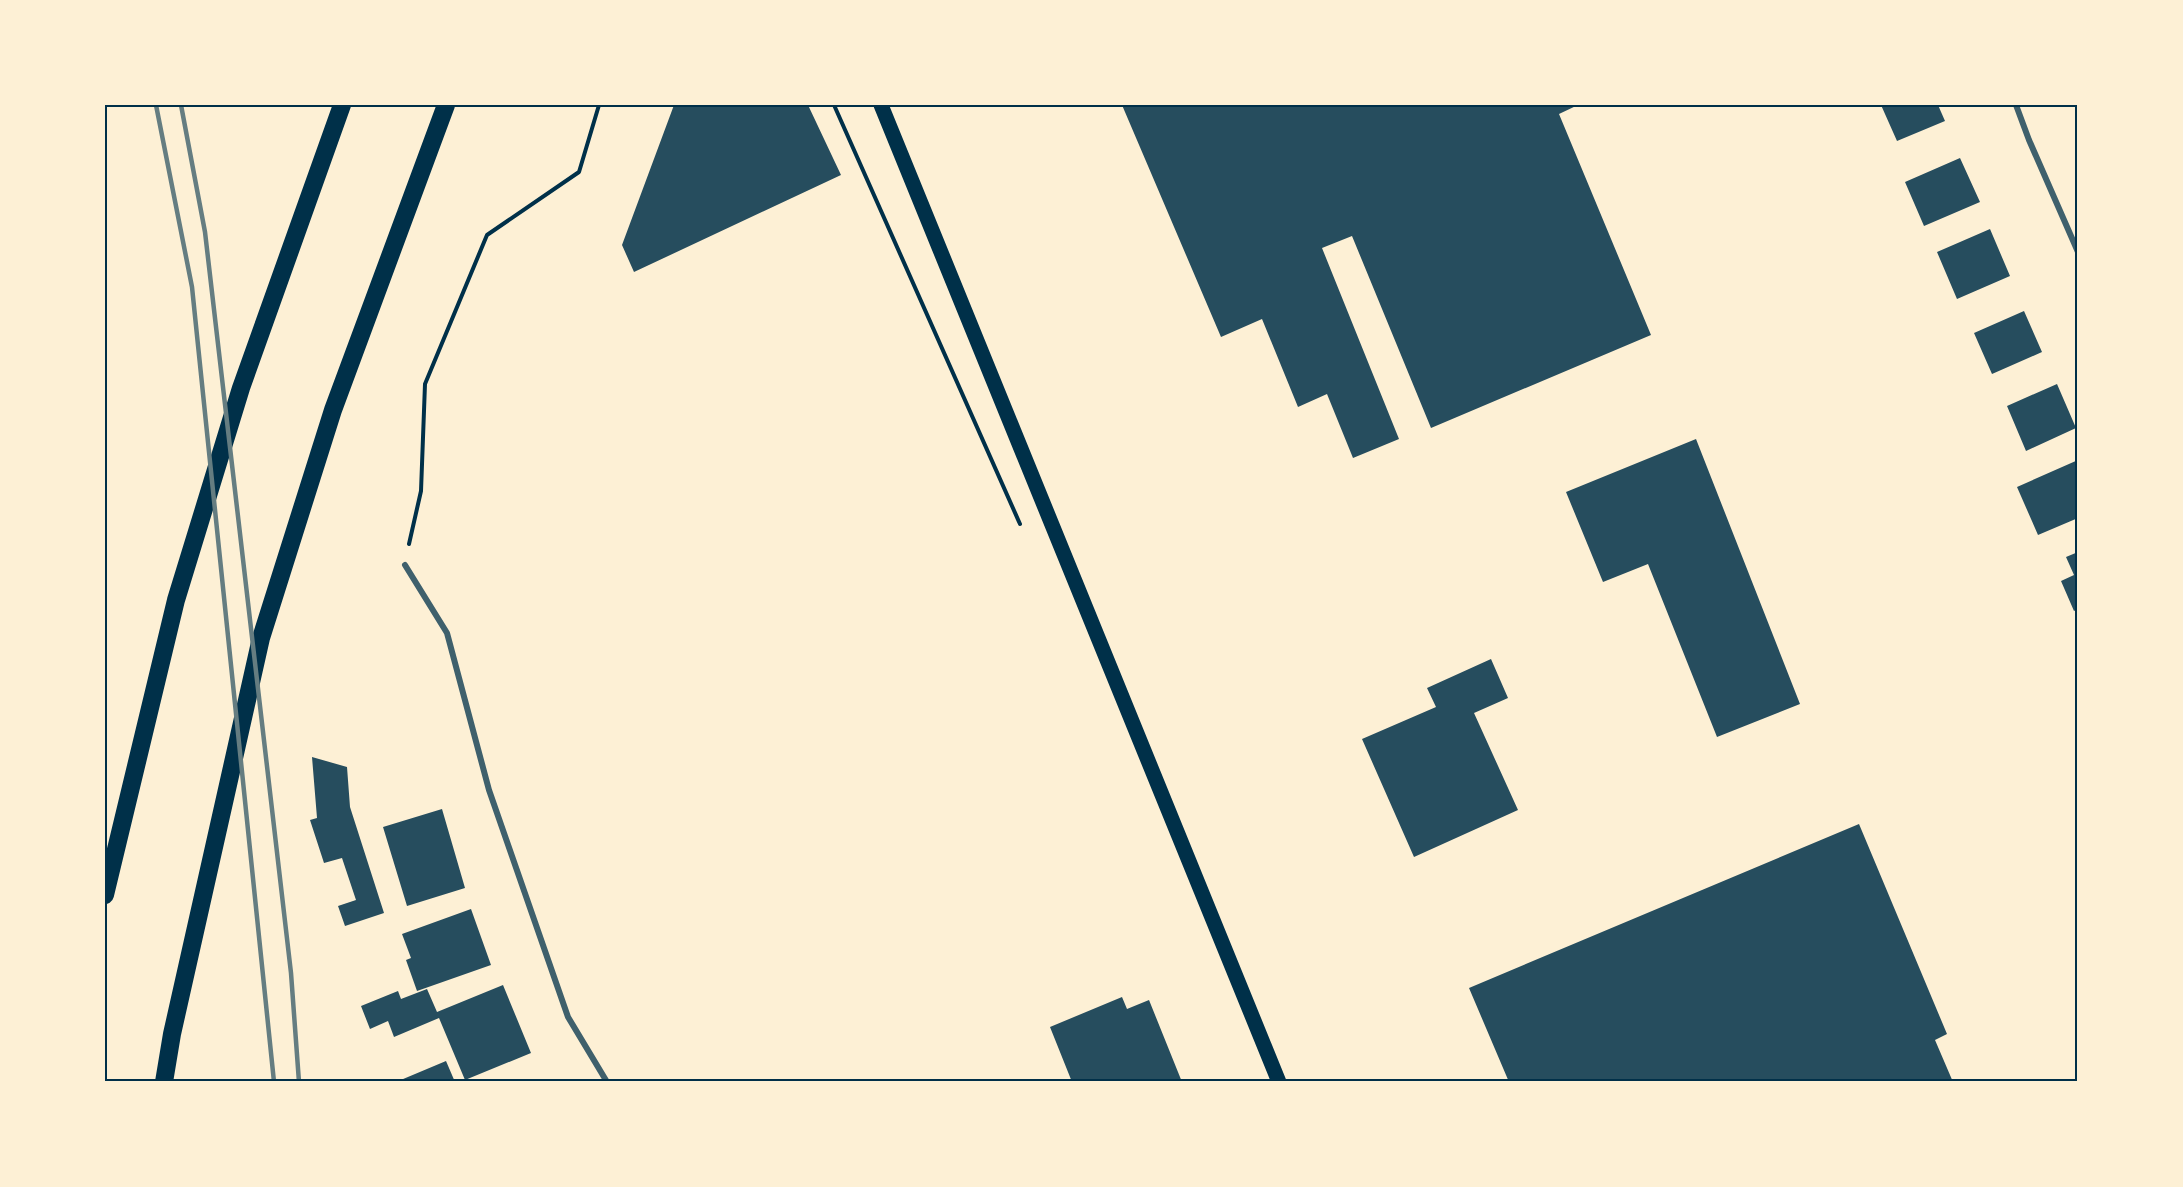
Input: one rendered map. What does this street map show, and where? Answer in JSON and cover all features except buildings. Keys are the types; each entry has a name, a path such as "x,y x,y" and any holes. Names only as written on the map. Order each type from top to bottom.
{"highway":[{"path":"105,895 176,600 241,388 342,105"},
{"path":"164,1082 172,1034 261,638 333,410 446,105"}],"main road":[{"path":"881,105 1279,1082"}],"street":[{"path":"2016,105 2078,252"},
{"path":"405,565 447,633 489,789 568,1017 607,1082"}],"path":[{"path":"405,565 420,491 425,384 487,235 579,172 599,105"},
{"path":"834,105 875,199"}],"railway":[{"path":"156,105 192,287 274,1082"},
{"path":"181,105 205,232 291,973 299,1082"}]}
